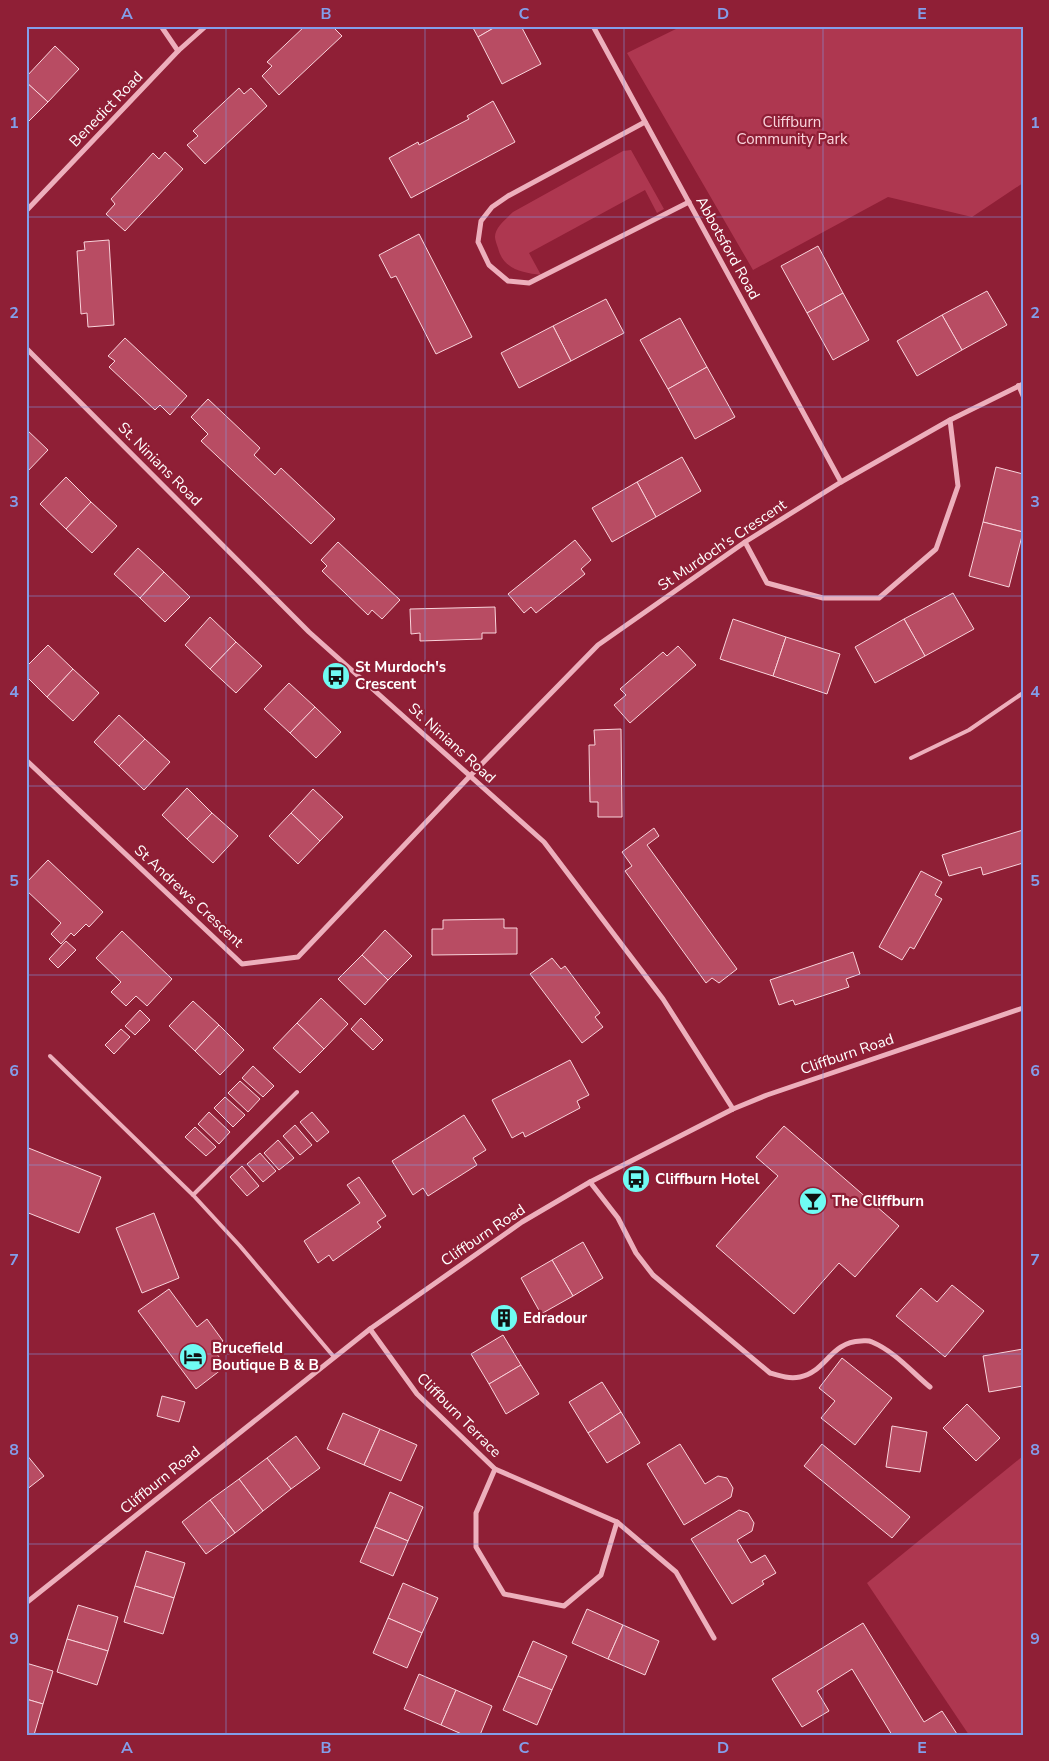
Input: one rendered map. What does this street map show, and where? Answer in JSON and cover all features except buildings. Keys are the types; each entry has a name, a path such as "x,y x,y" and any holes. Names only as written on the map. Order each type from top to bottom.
{"street":[{"path":"161,26 178,51"},
{"name":"Benedict Road","path":"26,211 178,51 206,26"},
{"name":"Abbotsford Road","path":"593,26 841,482"},
{"path":"645,122 508,196 492,207 481,222 478,242 489,265 508,281 529,283 689,202"},
{"name":"St. Ninians Road","path":"26,348 308,632 544,842 663,1000 732,1109"},
{"name":"St Murdoch's Crescent","path":"470,776 598,645 745,542 841,482 950,420 1020,384"},
{"path":"745,542 767,583 823,598 880,598 936,549 958,486 950,420"},
{"name":"St Andrews Crescent","path":"26,760 242,964 298,957 470,776"},
{"name":"Cliffburn Road","path":"26,1603 370,1329 522,1222 590,1182 732,1109 767,1095 1023,1008"},
{"path":"590,1182 618,1218 636,1253 653,1275 770,1373 784,1377 800,1377 813,1372 840,1346 852,1341 870,1340 885,1348 930,1387"},
{"name":"Cliffburn Terrace","path":"370,1329 417,1394 495,1469 617,1522 676,1572 714,1638"},
{"name":"Cliffburn Terrace","path":"495,1469 476,1512 476,1547 504,1594 564,1606 601,1575 617,1522"}],"lane":[{"path":"1020,384 1023,397"},
{"path":"911,758 969,730 1023,693"},
{"path":"50,1056 192,1195 240,1246 334,1357"},
{"path":"192,1195 297,1092"}],"green space":[{"name":"Cliffburn Community Park","path":"682,26 1023,26 1023,183 972,217 888,197 753,270 627,53"},
{"path":"631,150 664,209 657,213 645,190 529,253 541,275 514,269 504,261 496,242 495,233 501,223 513,212 623,151"},
{"path":"1023,1456 1023,1735 969,1735 867,1583"}],"place":[{"name":"St Murdoch's Crescent","path":"336,676"},
{"name":"Cliffburn Hotel","path":"636,1179"},
{"name":"The Cliffburn","path":"813,1201"},
{"name":"Edradour","path":"504,1318"},
{"name":"Brucefield Boutique B & B","path":"193,1357"}]}
